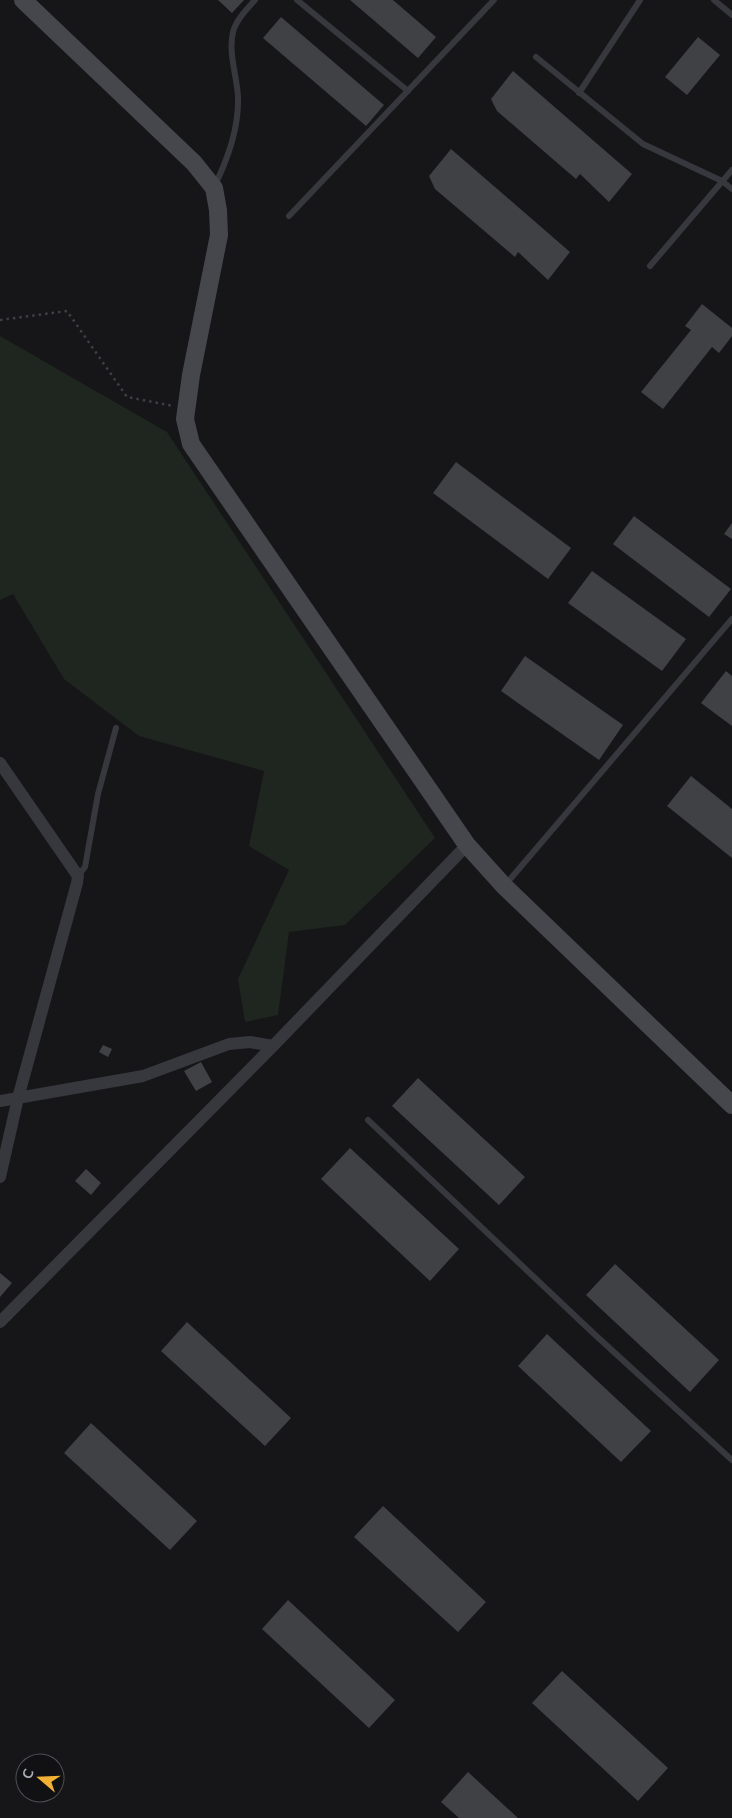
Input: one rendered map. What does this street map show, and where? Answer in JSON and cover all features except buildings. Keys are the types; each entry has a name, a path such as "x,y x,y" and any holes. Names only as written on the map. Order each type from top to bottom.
{"street":[{"path":"23,0 194,163 214,188 218,210 219,235 186,408 185,419 191,444 467,845 504,886 732,1105"},
{"path":"0,762 78,876 78,883 18,1098 0,1177"},
{"path":"0,1322 273,1046 467,845"},
{"path":"0,1101 143,1076 229,1044 250,1042 273,1046"}],"lane":[{"path":"214,188 234,134 238,98 232,45 234,31 240,18 255,0"},
{"path":"297,0 408,91"},
{"path":"289,216 494,0"},
{"path":"579,93 640,0"},
{"path":"714,0 732,15"},
{"path":"536,57 643,144 722,181 732,189"},
{"path":"650,266 732,170"},
{"path":"504,886 732,619"},
{"path":"78,876 85,867 98,794 116,728"},
{"path":"368,1120 585,1325 732,1460"}],"path":[{"path":"0,320 67,311 127,397 186,408"}],"shaded area":[{"path":"0,336 167,432 435,838 345,925 289,932 278,1015 245,1022 238,979 289,870 249,846 264,771 139,736 64,679 13,594 0,600"}]}
